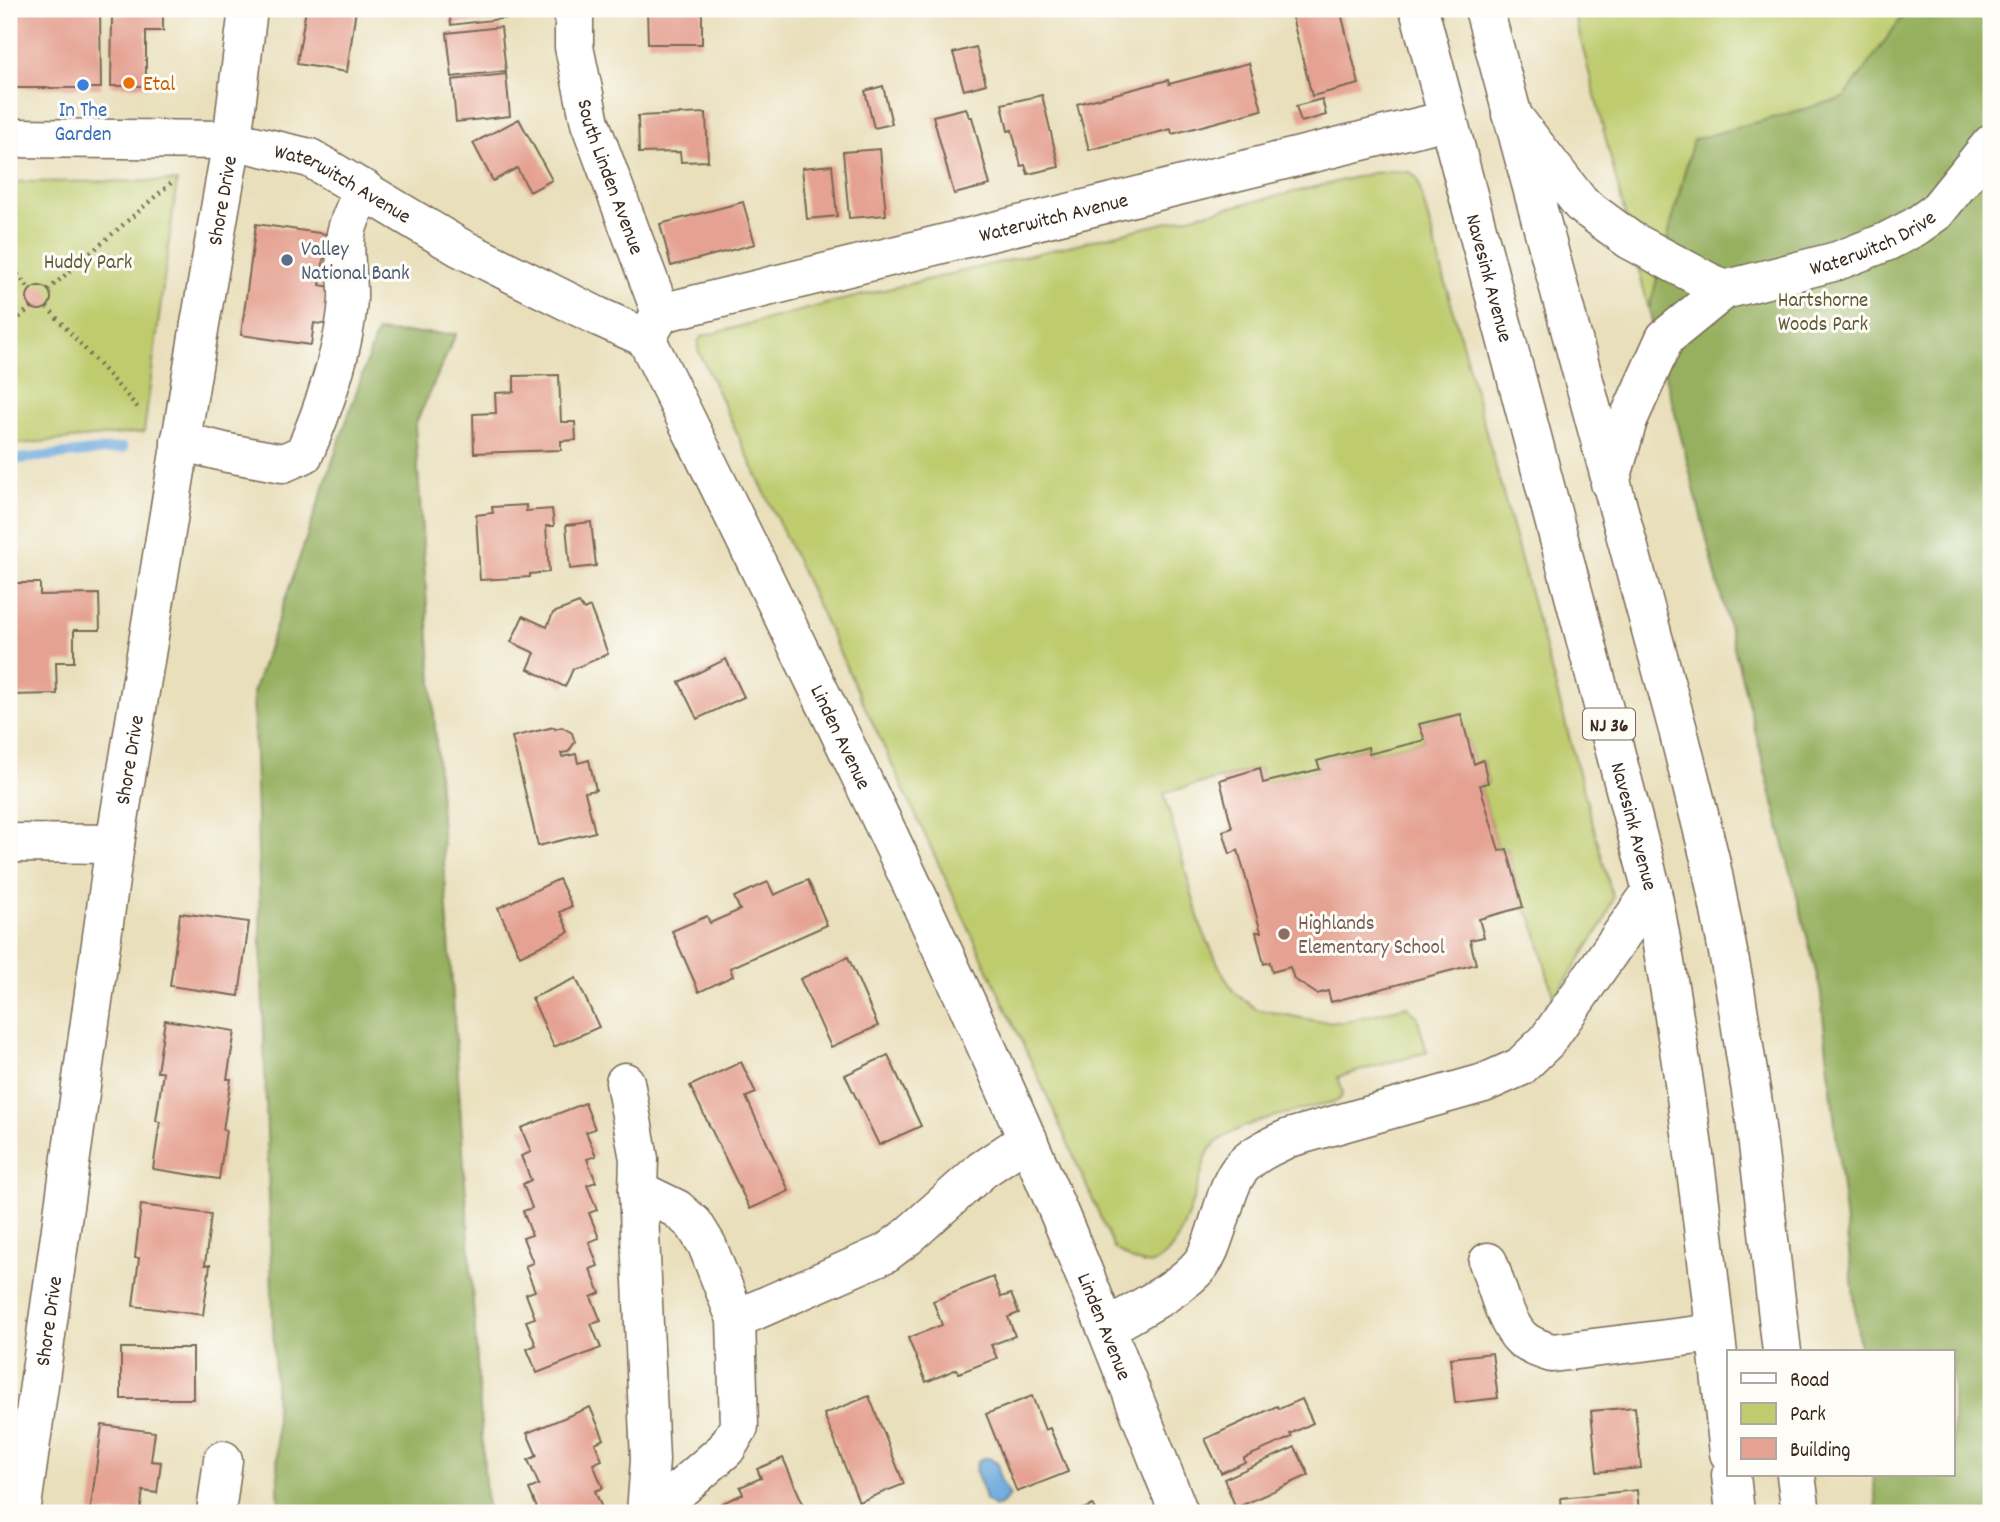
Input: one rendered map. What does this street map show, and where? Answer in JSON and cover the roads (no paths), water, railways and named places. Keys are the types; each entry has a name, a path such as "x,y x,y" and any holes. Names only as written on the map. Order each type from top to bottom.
{"main road":[{"name":"Shore Drive","path":"21,1513 115,844 232,140 248,9"},
{"name":"South Linden Avenue","path":"574,9 574,47 590,123 654,326"},
{"name":"Navesink Avenue","path":"1419,9 1652,891 1671,988 1694,1146 1727,1437"},
{"path":"1484,9 1678,730 1710,859 1734,983 1754,1110 1782,1350"},
{"path":"1511,114 1581,204 1629,240 1724,290 1665,338 1628,420 1610,483"},
{"name":"Waterwitch Avenue","path":"9,138 232,140 310,158 459,247 654,326 1447,120"},
{"name":"Waterwitch Drive","path":"1724,290 1837,261 1886,242 1915,227 1936,212 1991,144"},
{"path":"180,441 284,463 304,454 318,423 342,337 348,298 346,236 351,215 363,189"},
{"name":"Linden Avenue","path":"654,326 1028,1139 1107,1328 1179,1513"},
{"path":"9,843 115,844"},
{"path":"1107,1328 1182,1282 1200,1265 1210,1249 1230,1183 1241,1166 1259,1153 1283,1141 1484,1083 1520,1067 1541,1047 1652,891"},
{"path":"625,1083 639,1159 638,1190 650,1460 646,1513"},
{"path":"736,1319 886,1252 907,1237 982,1170 1028,1139"},
{"path":"638,1190 677,1209 694,1224 707,1245 736,1319 739,1427 726,1449 653,1513"},
{"path":"1488,1262 1500,1296 1521,1338 1536,1348 1552,1353 1715,1333"},
{"path":"216,1513 223,1460"},
{"path":"1731,1476 1735,1513"},
{"path":"1796,1476 1801,1513"}],"water":[{"path":"989,1458 998,1464 1000,1479 1010,1496 995,1507 985,1500 975,1471 978,1461"}],"waterway":[{"path":"9,460 123,448"}],"place":[{"name":"Etal","path":"129,83"},
{"name":"In The Garden","path":"83,85"},
{"name":"Valley National Bank","path":"287,260"},
{"name":"Highlands Elementary School","path":"1284,934"}],"park label":[{"name":"Huddy Park","path":"88,261"},
{"name":"Hartshorne Woods Park","path":"1823,311"}]}
